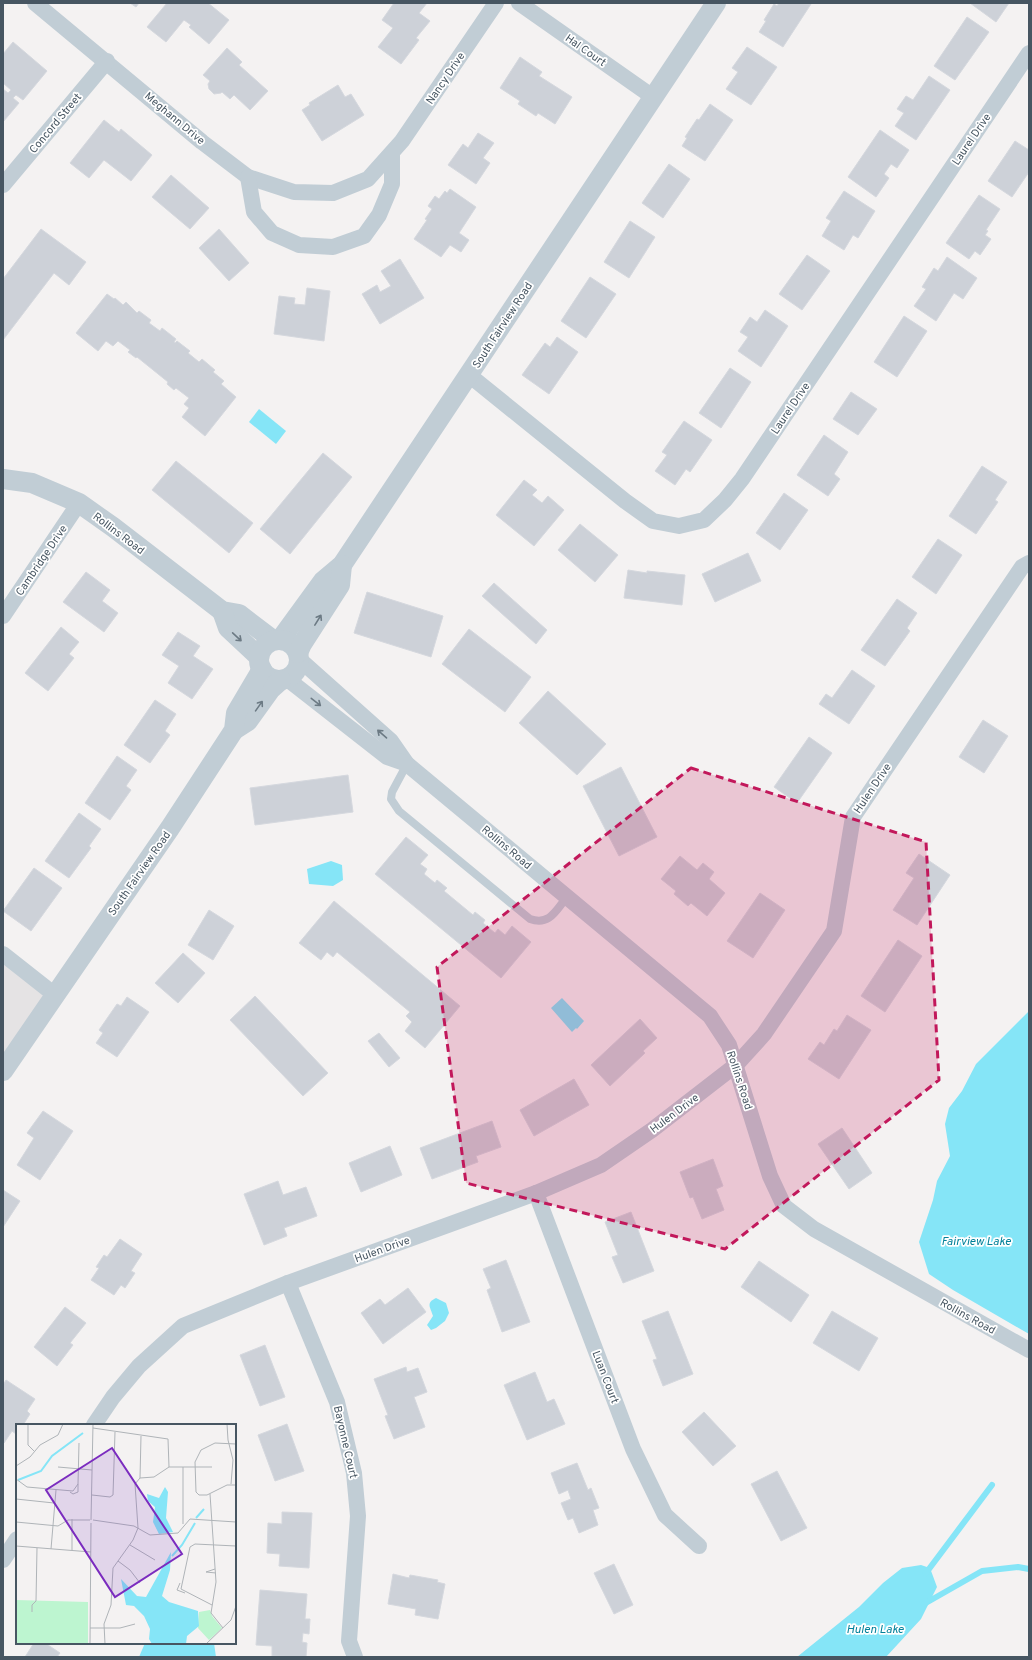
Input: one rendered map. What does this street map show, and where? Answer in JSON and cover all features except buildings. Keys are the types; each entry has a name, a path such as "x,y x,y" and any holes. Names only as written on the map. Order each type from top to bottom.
{"street":[{"name":"Meghann Drive","path":"35,3 107,61 202,142 248,177 294,192 333,194"},
{"name":"Nancy Drive","path":"333,194 368,179 392,153 402,141 496,3"},
{"name":"Hal Court","path":"519,3 653,97"},
{"name":"South Fairview Road","path":"277,640 323,581 342,565 716,3"},
{"name":"Laurel Drive","path":"469,375 625,501 653,521 679,526 704,520 726,500 742,479 1029,53"},
{"name":"Concord Street","path":"3,185 107,61"},
{"path":"248,177 254,212 272,233 299,245 333,247 364,236 379,215 392,184 392,153"},
{"name":"Rollins Road","path":"3,479 32,483 79,503 113,527 222,611 239,614 277,640"},
{"name":"Cambridge Drive","path":"3,616 79,503"},
{"name":"Hulen Drive","path":"95,1424 113,1397 140,1366 183,1326 288,1284 536,1194 600,1165 652,1130 736,1065 764,1034 834,931 853,817 1022,566 1029,563"},
{"path":"234,730 248,721 271,689 296,671 302,644 340,585 342,565"},
{"path":"222,611 228,628 260,663 270,677 284,679"},
{"path":"260,663 264,647 277,640 291,644 299,656"},
{"name":"Rollins Road","path":"299,656 391,741 407,764 710,1016 729,1045 770,1176 784,1206 814,1229 1029,1350"},
{"name":"South Fairview Road","path":"3,1071 170,828 234,730 236,713 260,663"},
{"name":"Rollins Road","path":"284,679 387,757 407,764"},
{"path":"3,954 55,995"},
{"name":"Luan Court","path":"536,1194 633,1449 665,1515 699,1546"},
{"name":"Bayonne Court","path":"288,1284 337,1402 354,1473 358,1516 349,1641 355,1657"},
{"path":"3,1560 16,1541"}],"lane":[{"path":"407,764 392,792 391,799 394,804 405,815 530,919 537,921 548,919 567,897"}],"highlighted area":[{"path":"691,768 926,842 939,1080 725,1249 466,1183 437,967"}],"shaded area":[{"path":"3,954 55,995 3,1071"}],"water":[{"path":"259,409 286,431 276,444 249,422"},
{"path":"331,861 342,865 343,880 333,886 309,884 307,869"},
{"path":"562,998 584,1021 572,1032 551,1008"},
{"name":"Fairview Lake","path":"1029,1011 1029,1334 953,1290 929,1274 919,1242 933,1200 937,1181 950,1156 945,1124 949,1108 962,1091 976,1064"},
{"path":"436,1298 446,1303 449,1313 445,1321 431,1330 427,1325 433,1316 430,1304"},
{"name":"Hulen Lake","path":"921,1565 930,1568 937,1587 921,1619 886,1657 797,1657 859,1607 883,1583 902,1568"},
{"path":"145,1644 214,1644 216,1657 139,1657"}],"waterway":[{"path":"926,1573 992,1485"},
{"path":"924,1604 982,1571 1018,1567 1029,1569"}]}
